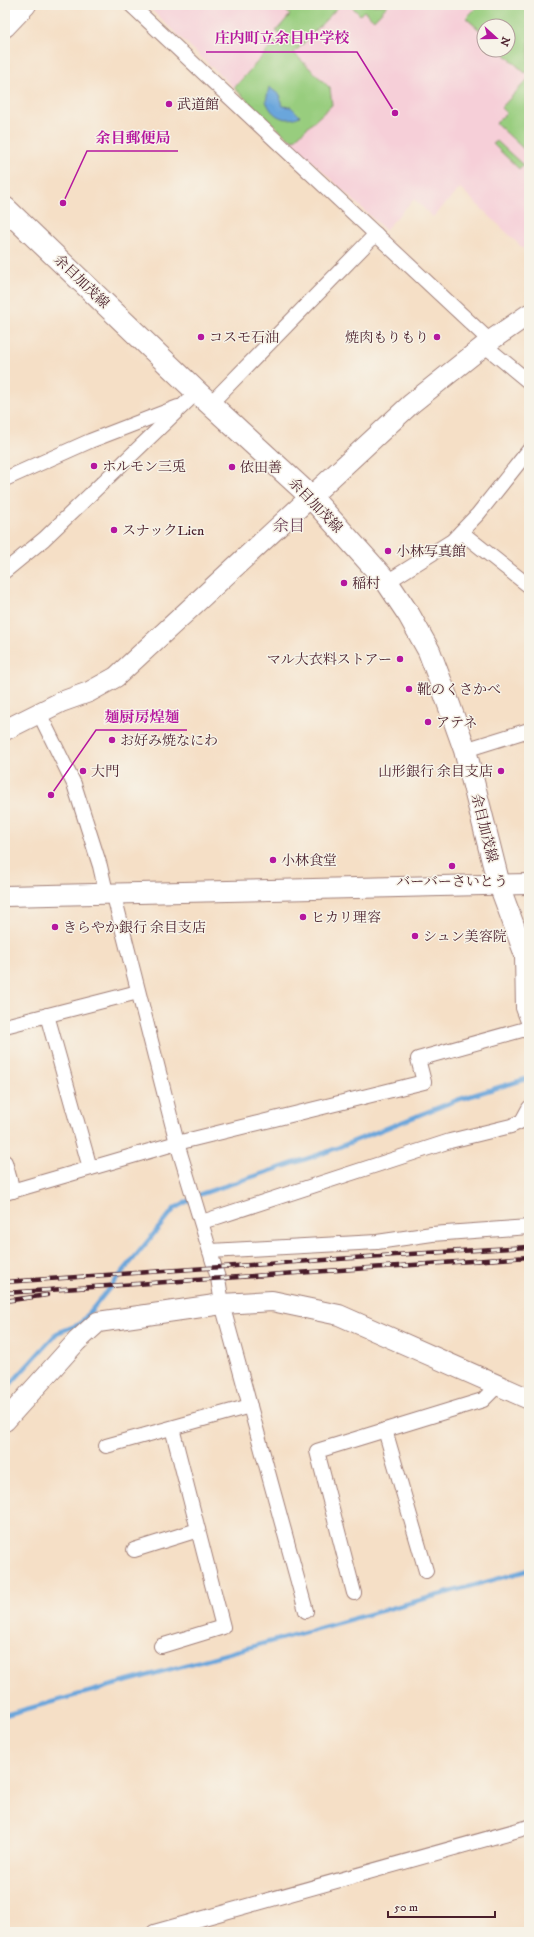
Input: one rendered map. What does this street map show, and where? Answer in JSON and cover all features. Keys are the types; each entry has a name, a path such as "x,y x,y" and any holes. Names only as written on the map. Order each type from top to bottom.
{"main road":[{"name":"余目加茂線","path":"5,208 197,400 310,496 387,582 409,615 429,651 465,750 499,885"}],"street":[{"path":"5,27 26,5"},
{"path":"131,5 376,234 529,382"},
{"path":"5,571 44,539 376,234"},
{"path":"5,730 39,713 89,692 116,677 411,404 487,343 529,314"},
{"path":"5,479 90,441 197,400"},
{"path":"387,582 452,541 478,514 529,450"},
{"path":"461,532 529,586"},
{"path":"39,713 74,784 100,866 110,892 138,992 177,1143 218,1278 222,1304 306,1611"},
{"path":"465,750 529,730"},
{"path":"5,896 110,892 529,884"},
{"path":"499,885 527,956 523,1008 529,1024"},
{"path":"5,1026 138,992"},
{"path":"47,1015 90,1168"},
{"path":"5,1162 9,1192 177,1143 424,1082 418,1059 529,1028"},
{"path":"202,1222 450,1140 511,1126 522,1121 529,1108"},
{"path":"210,1251 377,1242 432,1234 529,1227"},
{"path":"5,1421 77,1341 98,1322 222,1304 272,1301 339,1315 529,1399"},
{"path":"354,1593 317,1451 484,1400 498,1385"},
{"path":"106,1446 250,1406"},
{"path":"161,1646 223,1627 172,1428"},
{"path":"385,1430 426,1571"},
{"path":"134,1550 198,1530"},
{"path":"154,1932 529,1827"}],"shaded area":[{"path":"146,5 529,5 529,254 460,188 433,217 414,199 385,230"}],"green space":[{"path":"280,5 340,5 294,53 330,88 332,105 294,140 288,138 234,88 277,40 279,42 283,38 276,31 290,15"},
{"path":"350,5 388,5 374,20 364,11 360,15"},
{"path":"479,5 529,5 529,68 525,73 509,58 516,58 516,18 476,18 476,27 466,18"},
{"path":"529,78 529,154 496,123 506,113 501,108"},
{"path":"497,141 523,165 519,169 493,144"}],"water":[{"path":"269,87 281,96 280,100 283,106 291,107 300,116 284,119 275,115 266,101"}],"waterway":[{"path":"5,1390 57,1333 80,1324 175,1208 201,1194 324,1153 457,1100 529,1078"},
{"path":"5,1715 529,1570"}],"railway":[{"path":"5,1282 529,1247"},
{"path":"5,1293 529,1257"},
{"path":"5,1301 47,1295"}],"place":[{"name":"武道館","path":"169,104"},
{"name":"庄内町立余目中学校","path":"395,113"},
{"name":"余目郵便局","path":"63,203"},
{"name":"コスモ石油","path":"201,337"},
{"name":"焼肉もりもり","path":"437,337"},
{"name":"ホルモン三兎","path":"94,466"},
{"name":"依田善","path":"232,467"},
{"name":"スナックLien","path":"114,530"},
{"name":"小林写真館","path":"388,551"},
{"name":"稲村","path":"344,583"},
{"name":"マル大衣料ストアー","path":"400,659"},
{"name":"靴のくさかべ","path":"409,689"},
{"name":"アテネ","path":"428,722"},
{"name":"お好み焼なにわ","path":"112,740"},
{"name":"大門","path":"83,771"},
{"name":"山形銀行 余目支店","path":"501,771"},
{"name":"麺厨房煌麺","path":"51,795"},
{"name":"小林食堂","path":"273,860"},
{"name":"バーバーさいとう","path":"452,866"},
{"name":"ヒカリ理容","path":"303,917"},
{"name":"きらやか銀行 余目支店","path":"55,927"},
{"name":"シュン美容院","path":"415,936"}],"district":[{"name":"余目","path":"289,525"}]}
